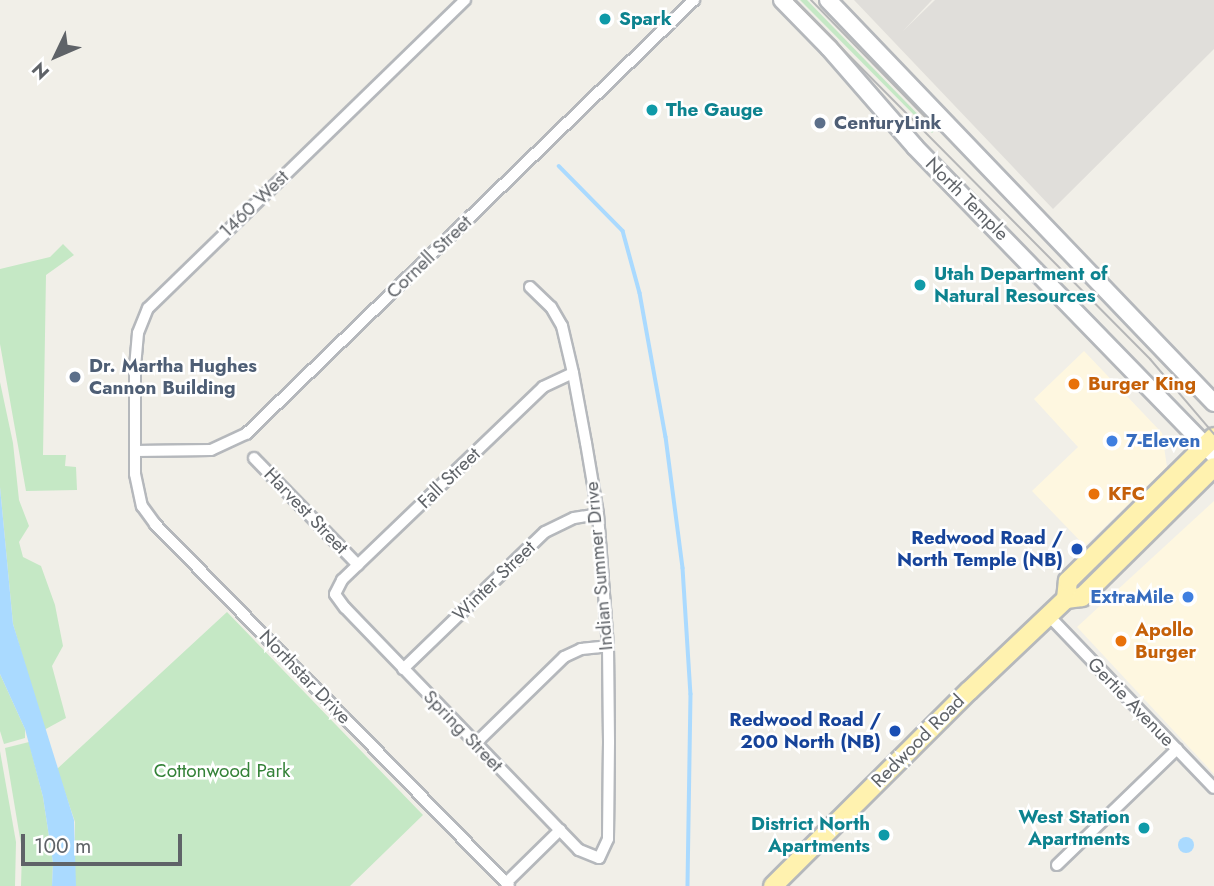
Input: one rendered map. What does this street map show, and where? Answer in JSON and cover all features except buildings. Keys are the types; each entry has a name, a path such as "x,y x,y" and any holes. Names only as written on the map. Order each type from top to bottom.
{"main road":[{"name":"North Temple","path":"782,0 829,48 915,147 1211,446"},
{"name":"North Temple","path":"828,0 1214,403"},
{"name":"Redwood Road","path":"1066,599 1068,581 1211,446"},
{"name":"Redwood Road","path":"773,886 1066,599 1082,597 1214,467"}],"street":[{"name":"1460 West","path":"135,451 137,346 148,308 466,0"},
{"name":"Cornell Street","path":"135,451 211,450 246,434 694,0"},
{"name":"Indian Summer Drive","path":"530,286 559,320 573,373 598,514 608,646 608,839 599,858"},
{"name":"Fall Street","path":"335,594 342,580 543,387 573,373"},
{"name":"Northstar Drive","path":"135,451 138,495 155,524 508,885"},
{"name":"Harvest Street","path":"254,458 358,565"},
{"name":"Winter Street","path":"403,669 545,532 574,518 598,514"},
{"name":"Spring Street","path":"335,594 403,669 560,830 585,854 599,858"},
{"name":"Gertie Avenue","path":"1049,616 1214,788"},
{"path":"475,743 564,657 581,649 608,646"},
{"path":"1057,865 1177,749"},
{"path":"508,885 560,830"}],"shaded area":[{"path":"854,0 932,0 903,31 935,0 1214,0 1214,49 1053,209"},
{"path":"1084,351 1162,433 1167,467 1085,546 1032,491 1078,447 1034,399"},
{"path":"1214,501 1214,774 1077,627"}],"green space":[{"path":"800,0 807,0 934,131 932,133"},
{"path":"63,244 74,255 46,275 43,455 66,455 65,466 76,467 77,490 26,491 0,344 0,269 50,257"},
{"path":"0,382 13,443 19,500 29,526 19,542 23,557 41,566 55,605 63,646 52,666 66,718 44,730 13,624 0,487"},
{"name":"Cottonwood Park","path":"227,612 423,815 350,886 75,886 75,822 57,769"},
{"path":"0,674 25,729 25,738 4,744 0,731"},
{"path":"29,742 43,797 53,863 52,886 21,886 22,850 5,748"},
{"path":"0,751 16,842 15,886 0,886"}],"water":[{"path":"0,487 13,624 74,820 76,886 52,886 53,863 43,797 25,729 0,674"},
{"path":"1183,837 1189,837 1194,845 1192,851 1183,853 1178,848 1178,842"}],"waterway":[{"path":"559,166 623,231 640,293 666,437 683,568 691,694 688,886"}],"tram line":[{"path":"794,0 1150,359 1214,434"},
{"path":"811,0 939,131"}],"place":[{"name":"Spark","path":"605,19"},
{"name":"The Gauge","path":"652,110"},
{"name":"CenturyLink","path":"820,123"},
{"name":"Utah Department of Natural Resources","path":"920,285"},
{"name":"Dr. Martha Hughes Cannon Building","path":"75,377"},
{"name":"Burger King","path":"1074,384"},
{"name":"7-Eleven","path":"1112,441"},
{"name":"KFC","path":"1094,494"},
{"name":"Redwood Road / North Temple (NB)","path":"1077,549"},
{"name":"ExtraMile","path":"1188,597"},
{"name":"Apollo Burger","path":"1121,641"},
{"name":"Redwood Road / 200 North (NB)","path":"895,731"},
{"name":"West Station Apartments","path":"1144,828"},
{"name":"District North Apartments","path":"884,835"}]}
